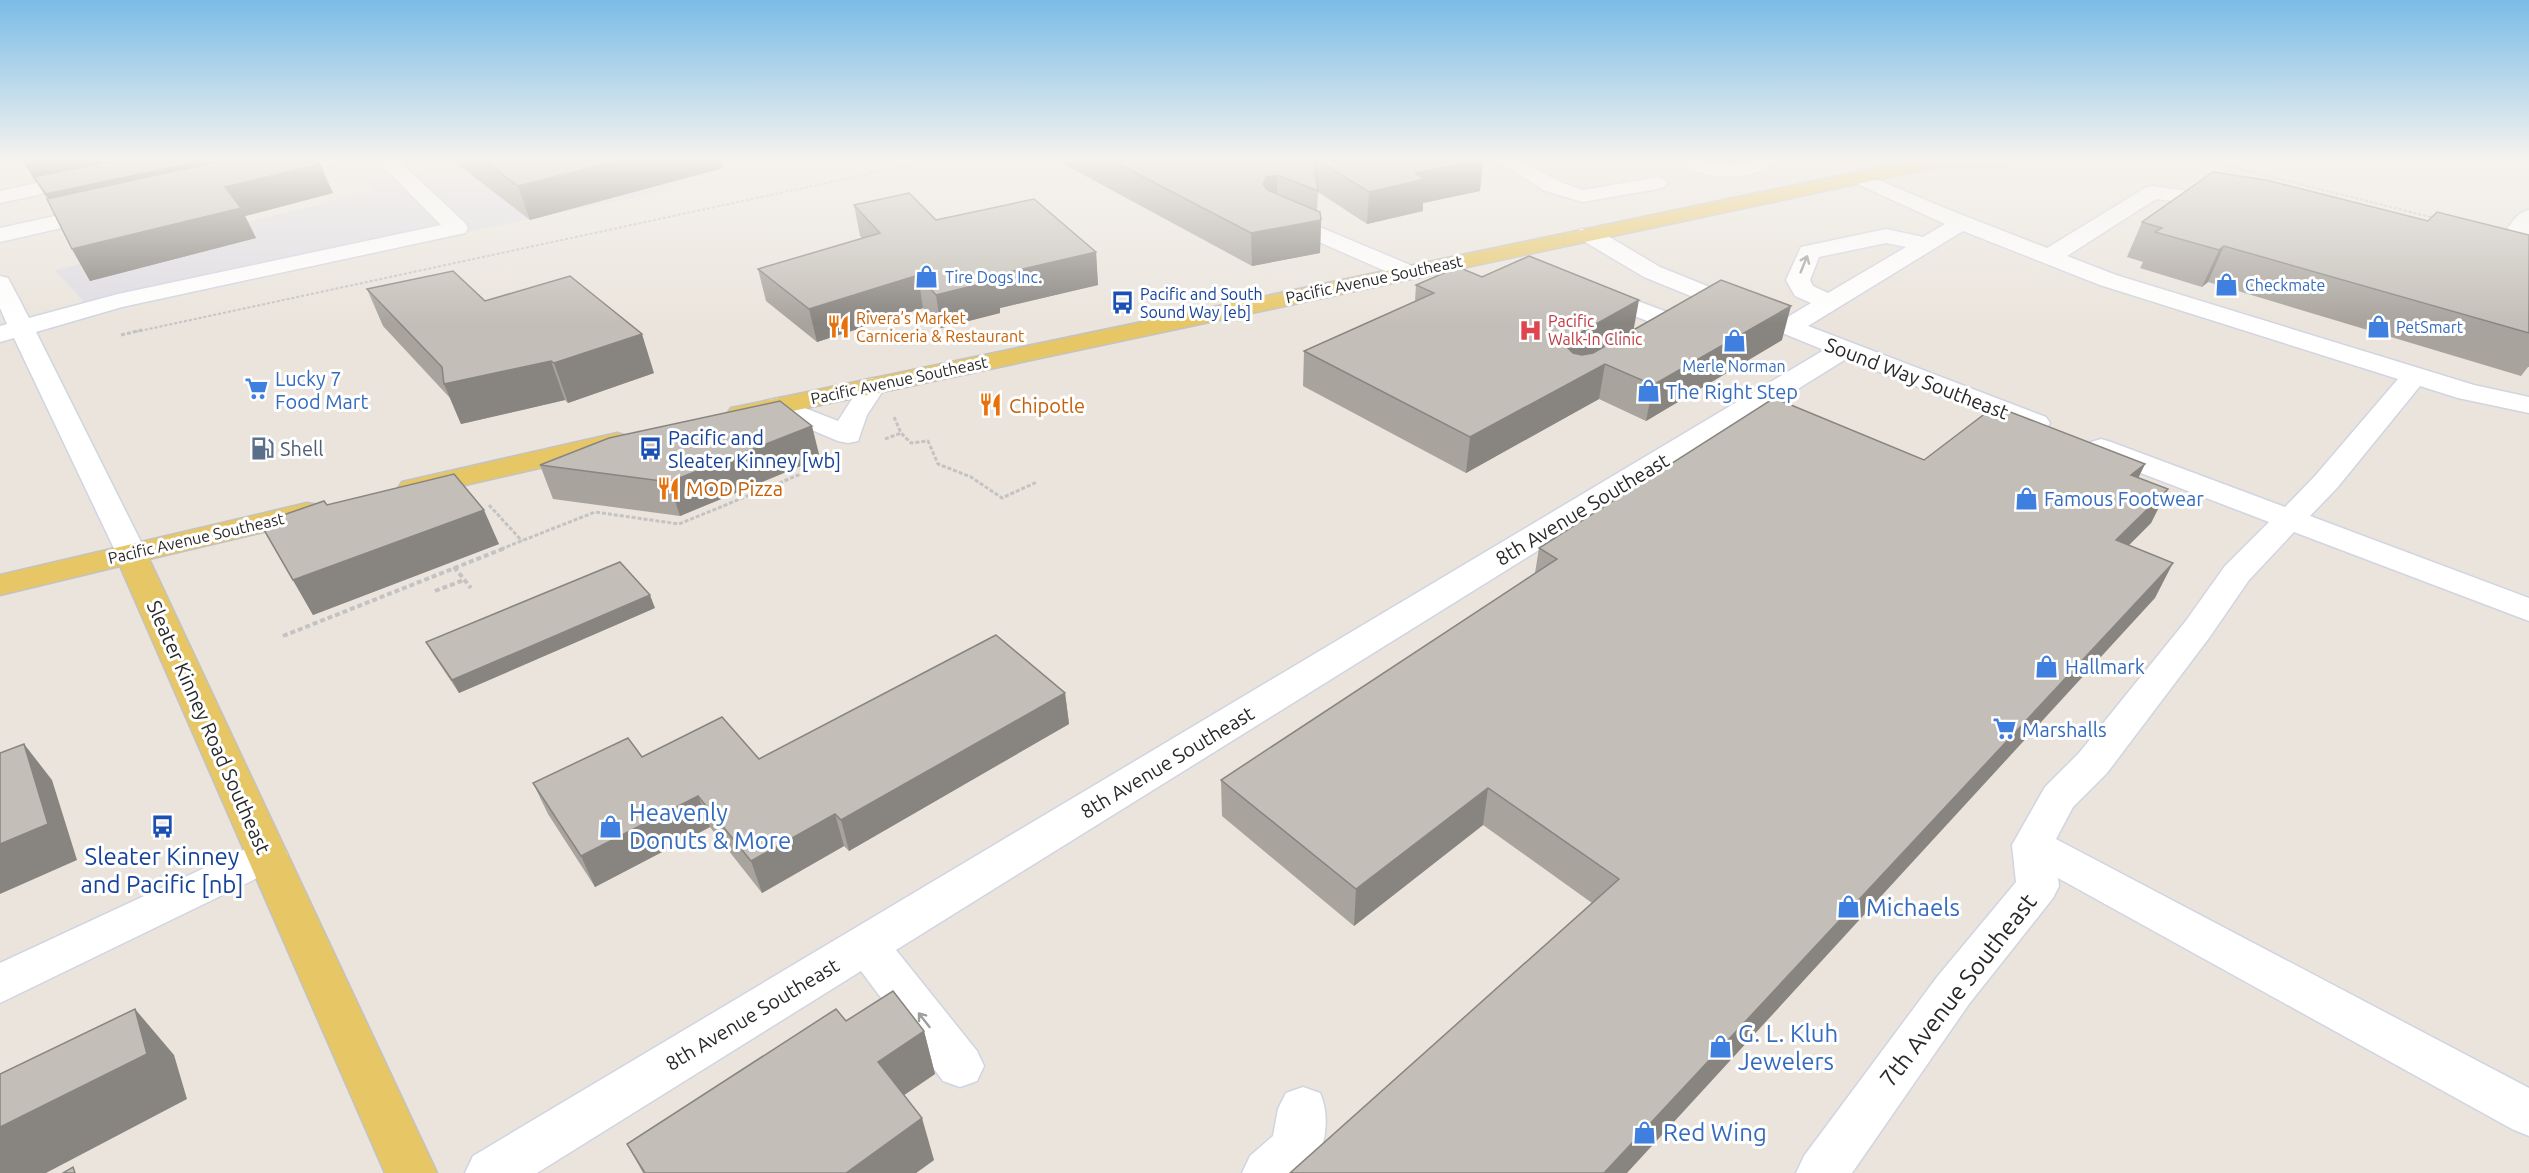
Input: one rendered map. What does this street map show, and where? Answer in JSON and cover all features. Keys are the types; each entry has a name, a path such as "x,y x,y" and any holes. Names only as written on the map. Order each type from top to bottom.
{"main road":[{"name":"Pacific Avenue Southeast","path":"722,418 1682,215"},
{"path":"390,494 641,437"},
{"name":"Pacific Avenue Southeast","path":"0,585 130,552 333,506"},
{"name":"Sleater Kinney Road Southeast","path":"130,552 411,1173"}],"street":[{"path":"0,235 89,215"},
{"path":"12,331 118,301 457,228 443,215"},
{"path":"1276,215 1407,272"},
{"path":"1942,215 2108,280 2468,392 2529,405"},
{"path":"2049,257 2116,215"},
{"path":"2529,216 2514,235 2529,239"},
{"path":"1787,328 1963,222"},
{"name":"Sound Way Southeast","path":"1588,234 1652,272 1842,350 2529,610"},
{"path":"1830,302 1803,291 1798,280 1809,252 1886,236 1926,244"},
{"name":"Sleater Kinney Road Southeast","path":"0,283 12,331 130,552"},
{"path":"1574,285 1674,323"},
{"path":"1645,340 1715,299"},
{"name":"8th Avenue Southeast","path":"491,1173 1842,350"},
{"path":"2415,375 2326,482 2237,573 2197,630 2093,763 2059,797 2032,845 2529,1113"},
{"path":"779,406 848,435 853,415 873,386"},
{"name":"7th Avenue Southeast","path":"1822,1173 1920,1033 1994,936 2037,886 2032,845"},
{"path":"0,984 267,855"},
{"path":"866,945 960,1066"},
{"path":"1268,1173 1296,1149 1303,1109"}],"path":[{"path":"119,336 680,215"},
{"path":"2424,215 2441,219"},
{"path":"882,440 901,432 911,443 928,441 938,464 971,477 1002,498 1038,482"},
{"path":"283,636 595,512 679,524 829,462"},
{"path":"486,501 522,541"},
{"path":"454,567 471,588"},
{"path":"435,591 464,580"}],"shaded area":[{"path":"277,215 551,215 90,308 55,270"}],"building":[{"path":"55,215 213,215 72,249"},
{"path":"863,215 931,215 936,220 961,215 1052,215 1096,252 992,276 996,280 936,295 918,275 809,309 758,269 880,233"},
{"path":"1216,215 1320,215 1321,220 1251,233"},
{"path":"2152,215 2403,215 2428,221 2434,215 2448,215 2529,235 2529,333 2224,246 2219,250 2155,232 2162,228 2142,222"},
{"path":"1529,256 1639,300 1571,338 1567,347 1573,353 1582,355 1593,353 1721,280 1791,306 1653,385 1605,364 1470,437 1304,351 1434,293 1416,285 1458,267 1482,277"},
{"path":"453,271 485,301 570,276 642,334 554,363 551,361 444,384 442,367 367,289"},
{"path":"1774,398 1924,460 1995,406 2145,464 2131,475 2168,489 2116,540 2173,563 1604,1173 1290,1173 1619,879 1488,788 1356,889 1221,780 1557,559 1539,548"},
{"path":"780,401 812,426 669,482 540,465 609,438"},
{"path":"454,474 484,510 293,580 260,523 324,501 327,505"},
{"path":"620,562 650,595 452,680 426,642"},
{"path":"996,635 1065,693 841,820 835,814 751,861 698,796 581,856 533,783 628,738 642,757 722,717 759,759"},
{"path":"24,744 48,824 0,844 0,753"},
{"path":"893,991 924,1031 878,1062 922,1118 846,1173 645,1173 627,1144 836,1009 846,1021"},
{"path":"135,1009 147,1054 0,1127 0,1074"},
{"path":"73,1167 75,1173 63,1173"}],"place":[{"name":"Tire Dogs Inc.","path":"927,277"},
{"name":"Checkmate","path":"2227,285"},
{"name":"Pacific and South Sound Way [eb]","path":"1122,303"},
{"name":"Rivera’s Market Carniceria & Restaurant","path":"838,327"},
{"name":"PetSmart","path":"2378,327"},
{"name":"Pacific Walk-In Clinic","path":"1530,330"},
{"name":"Merle Norman","path":"1734,341"},
{"name":"Lucky 7 Food Mart","path":"257,389"},
{"name":"The Right Step","path":"1648,391"},
{"name":"Chipotle","path":"991,405"},
{"name":"Shell","path":"262,448"},
{"name":"Pacific and Sleater Kinney [wb]","path":"650,449"},
{"name":"MOD Pizza","path":"668,488"},
{"name":"Famous Footwear","path":"2026,498"},
{"name":"Hallmark","path":"2047,666"},
{"name":"Marshalls","path":"2004,729"},
{"name":"Sleater Kinney and Pacific [nb]","path":"162,826"},
{"name":"Heavenly Donuts & More","path":"611,826"},
{"name":"Michaels","path":"1848,907"},
{"name":"G. L. Kluh Jewelers","path":"1720,1047"},
{"name":"Red Wing","path":"1645,1132"}]}
